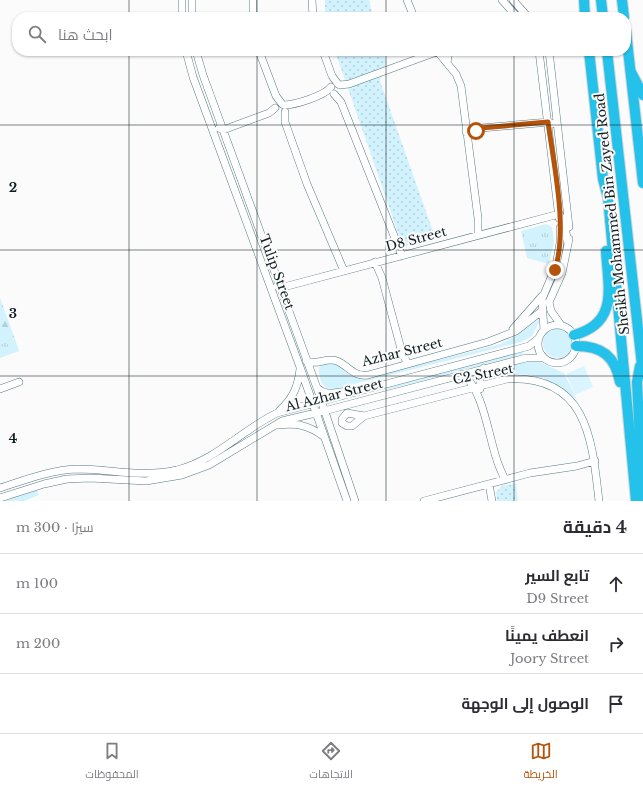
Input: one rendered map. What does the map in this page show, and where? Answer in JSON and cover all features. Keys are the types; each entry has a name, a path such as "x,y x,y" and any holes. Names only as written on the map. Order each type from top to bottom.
{"highway":[{"path":"584,0 585,12"},
{"path":"601,0 602,12"},
{"path":"622,0 623,12"},
{"path":"574,335 586,332 595,326 602,318 608,303 603,179 590,56"},
{"name":"Sheikh Mohammed Bin Zayed Road","path":"608,56 643,374"},
{"path":"629,56 643,183"},
{"path":"630,70 640,86 643,95"},
{"path":"603,179 608,198 636,501"},
{"path":"576,346 595,348 602,351 612,360 618,372 630,429"},
{"path":"642,362 637,382 643,501"}],"street":[{"path":"182,0 182,12"},
{"path":"192,0 192,12"},
{"path":"253,0 253,12"},
{"path":"312,0 313,12"},
{"path":"407,0 412,12"},
{"path":"502,0 513,12"},
{"path":"513,0 524,12"},
{"name":"Tulip Street","path":"188,56 201,99 258,257 300,367 347,501"},
{"name":"Tulip Street","path":"197,56 203,75 317,388 355,501"},
{"path":"261,56 342,271"},
{"path":"325,56 399,256"},
{"path":"201,99 207,104 214,123 223,130 425,56"},
{"path":"442,56 460,82 481,235"},
{"path":"447,63 448,56"},
{"path":"540,56 559,214 560,243 555,281"},
{"path":"550,56 569,227 565,262 555,281 549,305 553,314 562,325 569,329 574,335 576,346"},
{"path":"466,130 548,122"},
{"path":"548,122 553,127 556,142 560,149"},
{"path":"559,214 564,221 568,244"},
{"name":"D8 Street","path":"280,288 559,214"},
{"path":"258,257 264,262 271,281 280,288"},
{"path":"378,262 405,364"},
{"name":"Azhar Street","path":"506,334 532,310 555,281"},
{"path":"543,295 544,330 552,326 562,325"},
{"name":"Azhar Street","path":"306,361 315,363 334,360 341,363 353,373 361,375 482,344 520,328 543,310"},
{"name":"Al Azhar Street","path":"0,488 40,475 64,470 88,469 141,474 178,469 213,455 261,422 277,413 321,403 386,384 524,348 539,338 544,330"},
{"path":"539,338 538,349 543,358"},
{"name":"Al Azhar Street","path":"0,498 44,484 67,479 90,478 146,481 182,475 209,465 272,426 292,418 526,358 543,358 555,364 564,362 573,355 576,346"},
{"path":"277,413 294,394 298,384 300,367"},
{"path":"476,386 484,368"},
{"path":"462,374 476,386 503,481"},
{"name":"C2 Street","path":"364,416 502,380 518,378 538,381 556,390 572,402 584,419 591,438 599,501"},
{"path":"0,389 19,382"},
{"path":"317,388 329,394 348,390 358,393"},
{"path":"272,426 303,425 311,428 323,436"},
{"path":"424,501 543,471 595,463"},
{"path":"487,484 492,501"}],"shaded area":[{"path":"584,366 593,387 575,395 566,374"}],"green space":[{"path":"325,0 369,0 372,12 325,12"},
{"path":"337,56 384,56 386,62 380,81 435,237 403,247"},
{"path":"546,224 552,227 554,242 549,264 527,258 521,231"},
{"path":"0,298 18,348 10,351 0,321"},
{"path":"0,299 19,351 0,358"},
{"path":"539,320 532,336 521,342 334,389 326,387 320,379 319,367 330,363 337,365 352,376 369,377 501,344"},
{"path":"558,328 569,332 573,343 569,354 558,358 547,354 543,343 547,332"},
{"path":"522,351 524,354 382,391 395,384"},
{"path":"527,361 537,361 564,373 577,400 557,385 537,377 515,375 490,378 489,372 503,366"},
{"path":"516,483 518,501 497,501 496,492 502,486"},
{"path":"37,489 39,495 24,501 0,501"}],"route":[{"path":"476,131 481,128 548,122 561,228 559,251 555,270"}]}
